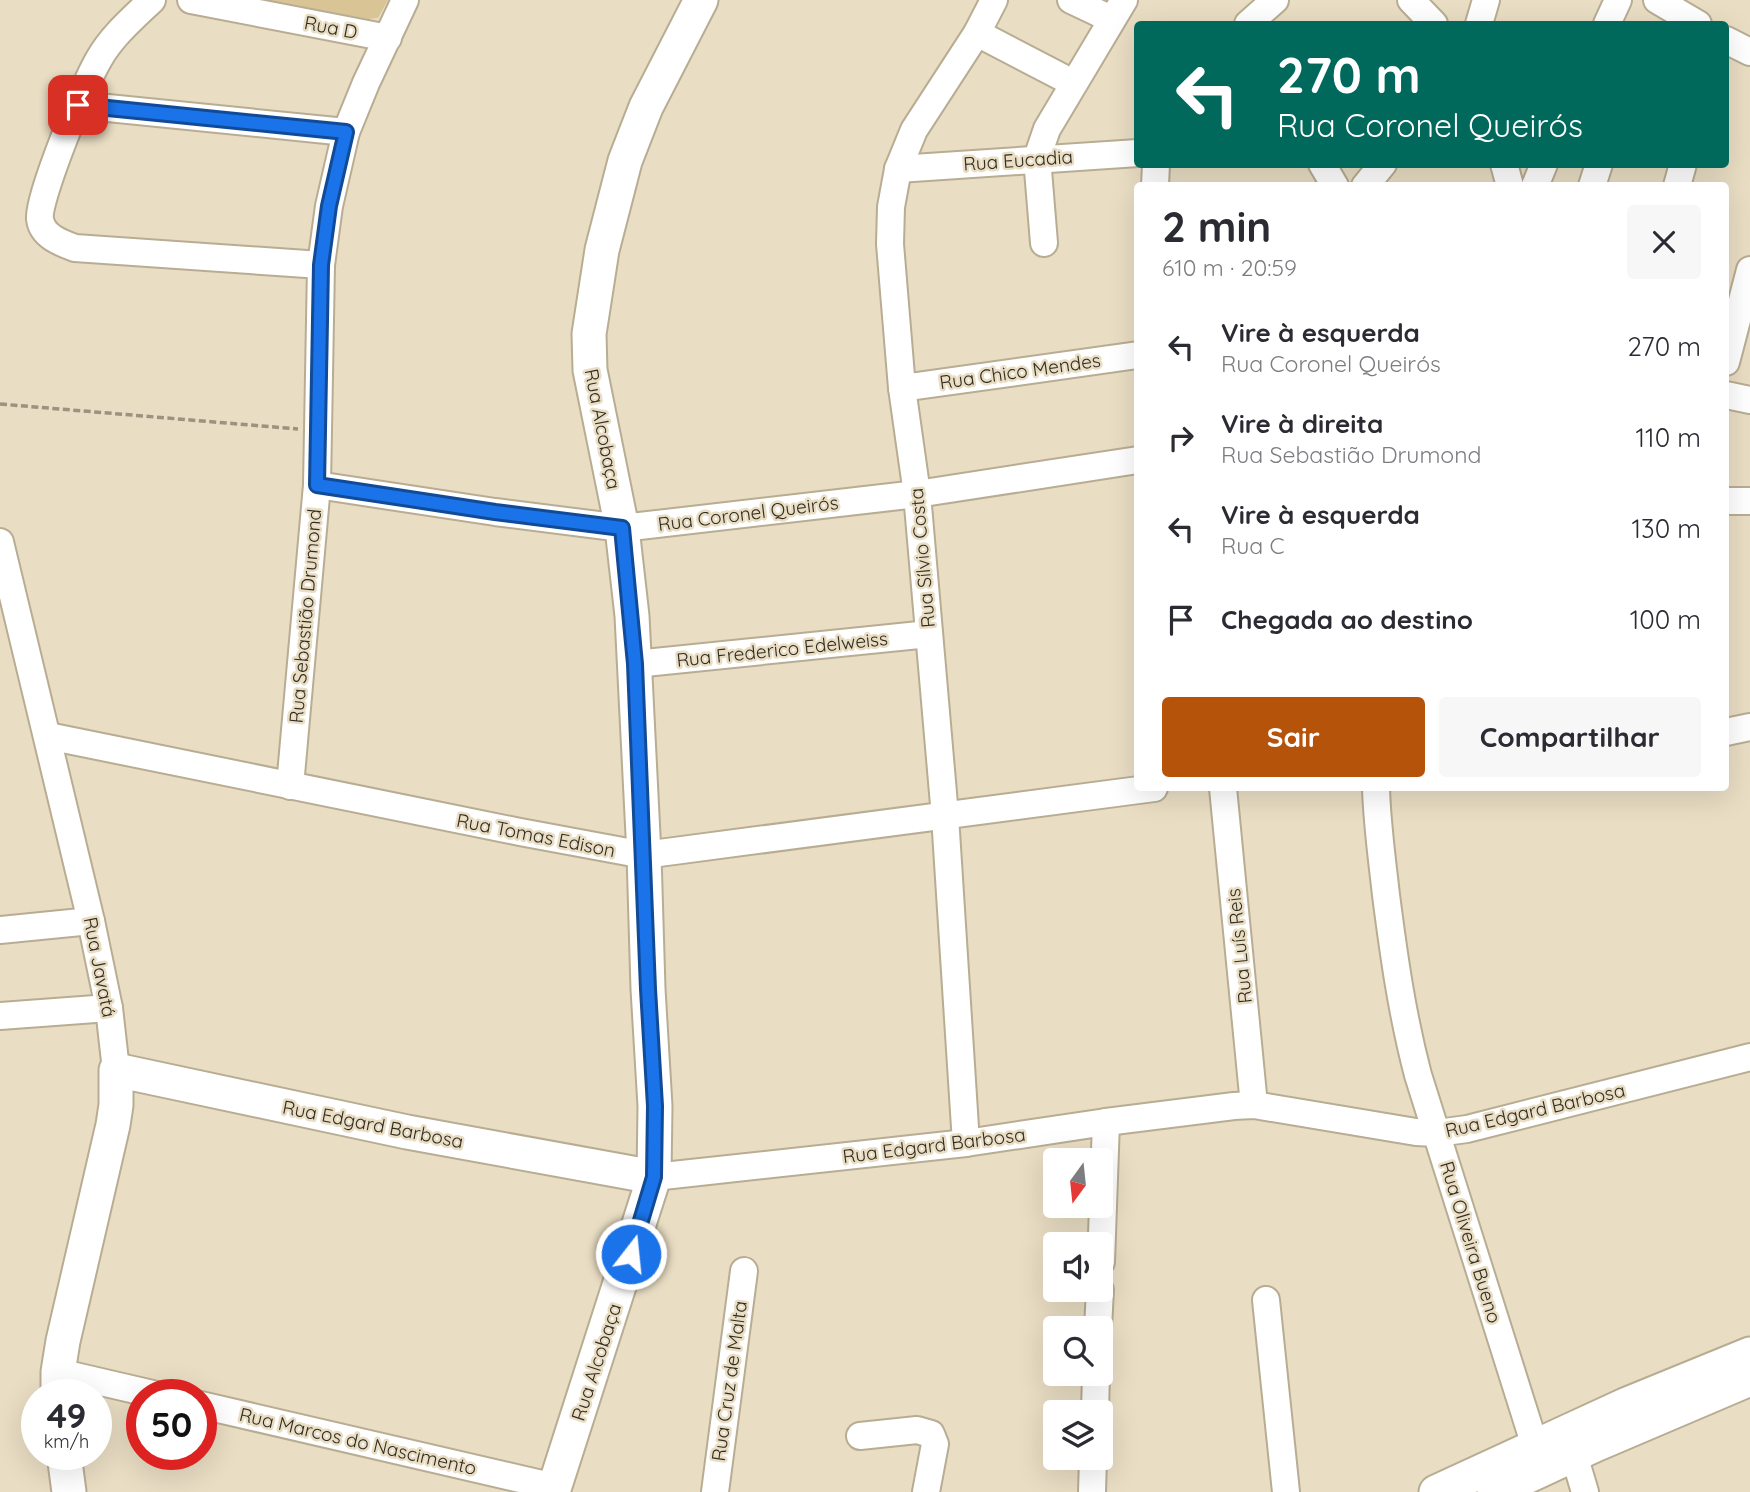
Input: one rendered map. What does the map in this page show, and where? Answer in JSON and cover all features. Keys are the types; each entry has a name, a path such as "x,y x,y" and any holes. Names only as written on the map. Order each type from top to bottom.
{"main road":[{"name":"Rua Alcobaça","path":"554,1490 654,1177 655,1106 635,664 622,528 590,370 589,334 595,285 625,161 646,107 701,0"},
{"name":"Rua Edgard Barbosa","path":"116,1070 407,1132 654,1177"},
{"name":"Rua Javatá","path":"58,1379 63,1341 113,1125 116,1070"},
{"path":"1436,1492 1626,1405 1750,1354"},
{"path":"1494,1492 1750,1379"},
{"path":"66,1470 69,1492"}],"street":[{"path":"152,0 123,27 99,59 78,105 42,202 39,218 48,234 75,248 321,265"},
{"name":"Rua D","path":"191,0 388,38"},
{"name":"Rua Sebastião Drumond","path":"290,786 317,485 321,265 329,206 346,132 405,0"},
{"name":"Rua Sílvio Costa","path":"966,1143 945,816 917,494 902,388 890,244 891,207 898,169 915,130 994,0"},
{"path":"1044,243 1037,158 1047,129 1117,10 1071,0"},
{"path":"1411,0 1431,21"},
{"path":"1480,21 1486,0"},
{"path":"1608,21 1618,0"},
{"path":"1657,0 1693,21"},
{"path":"1251,21 1271,1"},
{"path":"976,33 1073,82"},
{"path":"1729,42 1750,52"},
{"path":"78,105 346,132"},
{"name":"Rua Eucadia","path":"898,169 1134,153"},
{"path":"1368,182 1380,168"},
{"path":"1729,350 1750,270"},
{"name":"Rua Chico Mendes","path":"902,388 1134,356"},
{"path":"1729,396 1750,400"},
{"name":"Rua Coronel Queirós","path":"317,485 622,528 917,494 1134,461"},
{"path":"1729,501 1750,501"},
{"name":"Rua Javatá","path":"0,542 91,921 110,1008 116,1070"},
{"name":"Rua Frederico Edelweiss","path":"635,664 929,634"},
{"path":"1729,731 1750,727"},
{"name":"Rua Tomas Edison","path":"48,736 644,855 1134,791"},
{"name":"Rua Luís Reis","path":"1223,791 1254,1105"},
{"name":"Rua Oliveira Bueno","path":"1376,791 1378,830 1395,973 1415,1064 1535,1446"},
{"path":"0,930 91,921"},
{"path":"0,1016 110,1008"},
{"name":"Rua Edgard Barbosa","path":"654,1177 966,1143 1106,1122 1254,1105 1416,1132 1437,1133 1467,1129 1750,1057"},
{"path":"1102,1232 1106,1122"},
{"name":"Rua Cruz de Malta","path":"715,1492 744,1270"},
{"path":"1266,1300 1286,1492"},
{"name":"Rua Marcos do Nascimento","path":"217,1409 554,1490"},
{"path":"860,1436 917,1430 931,1434 935,1444 926,1492"},
{"path":"1574,1455 1585,1492"},
{"path":"1092,1492 1093,1470"}],"path":[{"path":"0,404 317,430"}],"shaded area":[{"path":"259,0 388,0 378,18 368,19"}],"route":[{"path":"78,105 346,132 329,206 321,265 317,485 622,528 635,664 655,1106 654,1177 631,1254"}]}
